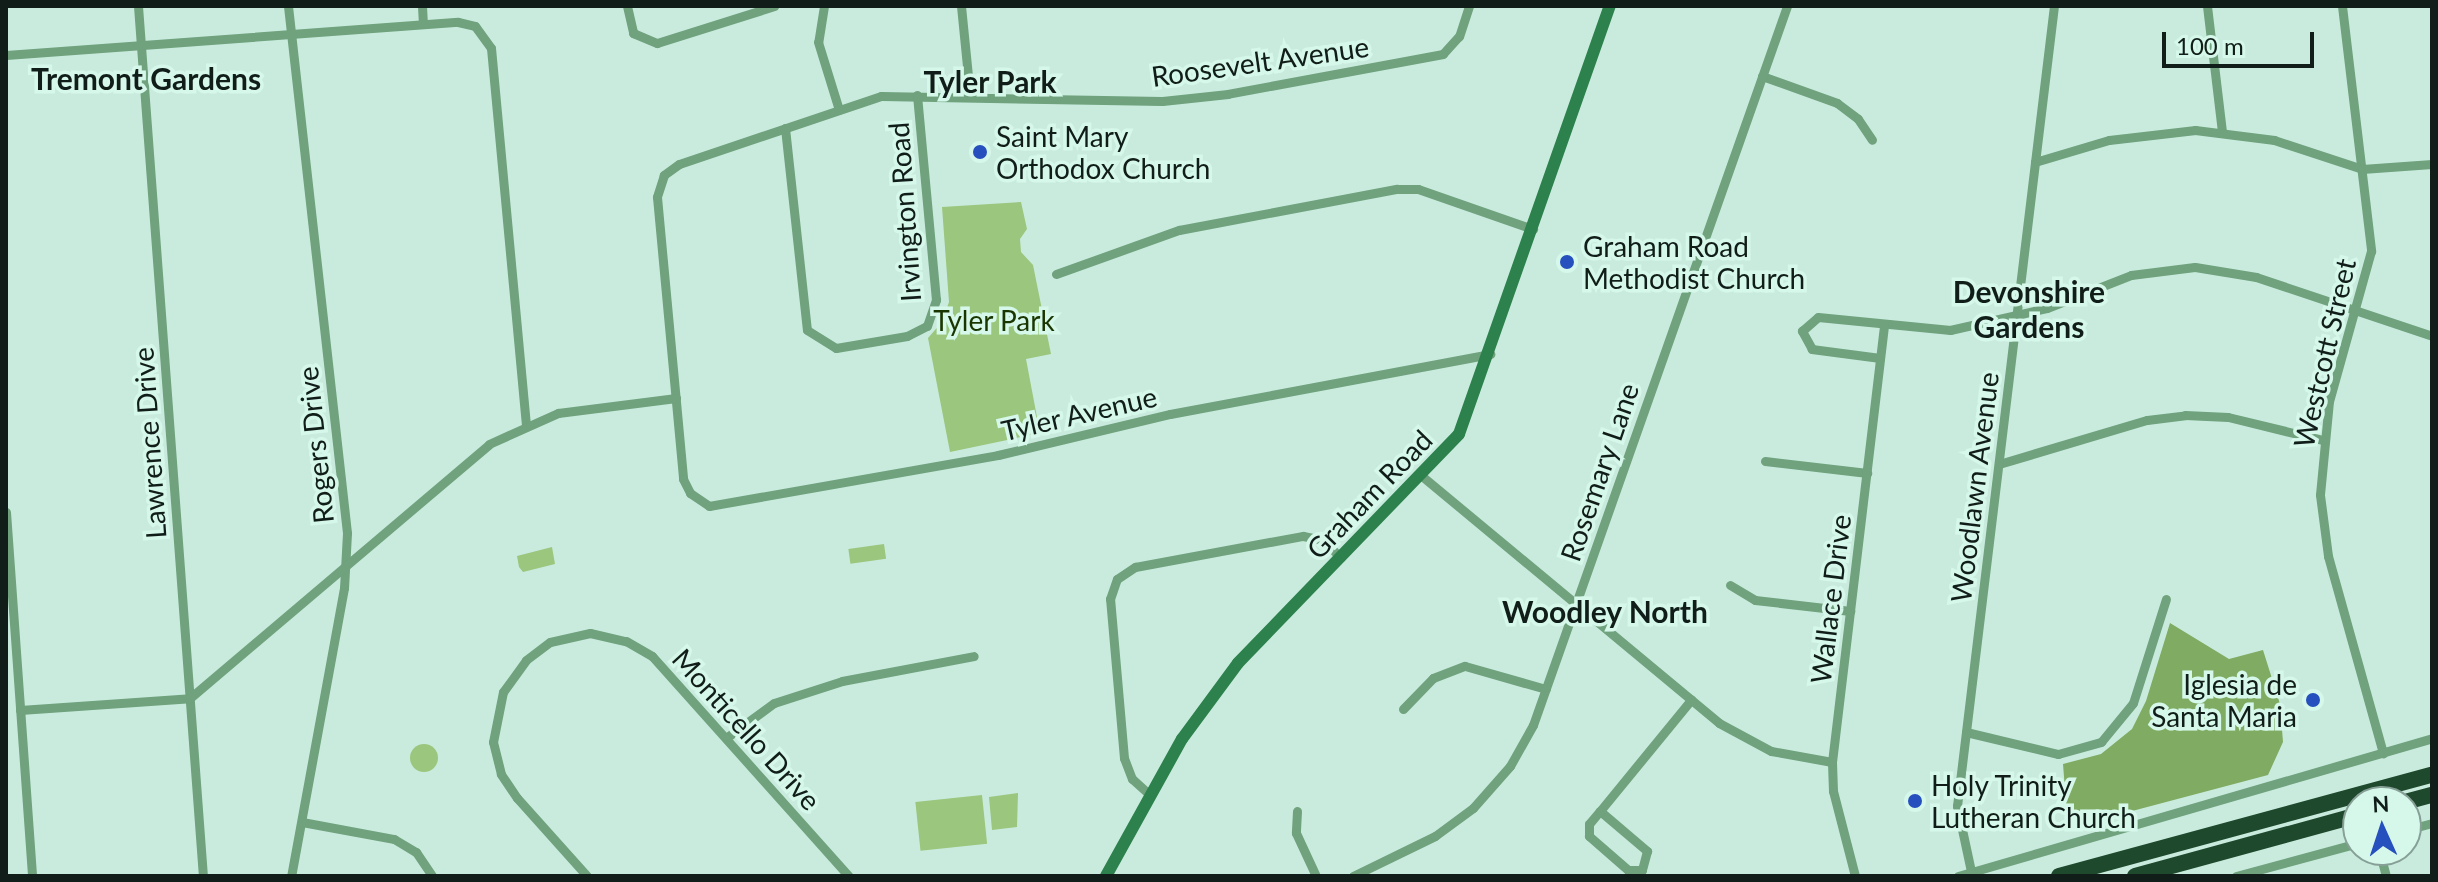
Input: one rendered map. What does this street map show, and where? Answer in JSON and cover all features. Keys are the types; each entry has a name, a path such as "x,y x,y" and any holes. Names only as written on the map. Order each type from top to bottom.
{"highway":[{"path":"2059,876 2098,871 2432,775"},
{"path":"2135,876 2342,819"}],"street":[{"name":"Lawrence Drive","path":"138,6 203,876"},
{"name":"Rogers Drive","path":"288,6 346,565 291,876"},
{"path":"422,6 423,24"},
{"path":"627,6 633,33 657,43 774,6"},
{"path":"824,6 820,54 839,110"},
{"path":"961,6 970,96"},
{"name":"Roosevelt Avenue","path":"676,398 657,197 661,180 679,164 881,96 1162,101 1228,94 1443,54 1459,36 1469,6"},
{"name":"Graham Road","path":"1106,876 1182,739 1238,663 1423,477 1459,434 1490,354 1610,6"},
{"name":"Rosemary Lane","path":"1353,876 1435,836 1473,808 1515,758 1546,689 1787,6"},
{"name":"Woodlawn Avenue","path":"1971,874 1957,815 2054,6"},
{"path":"2207,6 2222,132"},
{"name":"Westcott Street","path":"2342,6 2371,251 2322,440 2320,495 2328,556 2383,753"},
{"path":"6,55 423,24 465,22 482,32 491,48 526,424"},
{"path":"1762,76 1837,103 1858,119 1872,140"},
{"name":"Irvington Road","path":"785,128 807,330 836,348 907,336 927,326 936,300 917,95"},
{"path":"2035,162 2138,134 2222,132 2274,140 2362,169 2432,164"},
{"path":"1056,274 1179,230 1397,189 1418,189 1533,229"},
{"path":"1880,358 1812,349 1802,331 1818,317 1884,326 1950,330 2016,315 2131,275 2195,267 2256,277 2432,336"},
{"name":"Wallace Drive","path":"1855,876 1833,791 1832,762 1884,326"},
{"name":"Tyler Avenue","path":"676,398 686,487 709,506 731,505 1009,453 1170,414 1490,354"},
{"path":"20,710 190,698 467,458 526,424 582,407 676,398"},
{"path":"1999,464 2147,420 2185,415 2228,417 2322,440"},
{"path":"1765,461 1867,473"},
{"path":"1423,477 1691,700 1747,741 1796,758 1832,762"},
{"path":"6,512 32,876"},
{"path":"1150,795 1132,779 1124,758 1110,599 1117,579 1135,567 1303,536 1323,540 1341,558"},
{"path":"1108,572 1117,579"},
{"path":"1730,585 1755,600 1850,611"},
{"path":"1966,732 2058,754 2101,742 2133,703 2166,599"},
{"name":"Monticello Drive","path":"587,876 501,774 493,742 494,717 503,692 526,660 550,642 590,633 626,641 652,656 849,876"},
{"path":"726,738 774,703 842,681 974,656"},
{"path":"1403,709 1433,678 1465,666 1546,689"},
{"path":"1600,811 1647,851 1642,870 1628,870 1593,841 1588,829 1600,811 1691,700"},
{"path":"1958,876 2432,738"},
{"path":"1297,811 1296,833 1316,876"},
{"path":"302,822 394,839 416,852 432,876"},
{"path":"2236,876 2342,847"}],"green space":[{"name":"Tyler Park","path":"1021,202 1027,229 1020,239 1021,252 1033,265 1051,354 1026,359 1040,433 950,452 928,338 942,322 949,302 942,207"},
{"path":"884,544 886,559 850,564 848,549"},
{"path":"552,547 555,564 523,572 519,567 517,556"},
{"path":"2170,623 2229,659 2263,650 2280,704 2283,742 2268,775 2068,828 2063,764 2101,754 2132,729 2146,701"},
{"path":"424,744 434,748 438,758 434,768 424,772 414,768 410,758 414,748"},
{"path":"1018,793 1017,827 992,830 989,797"},
{"path":"982,795 987,844 920,851 915,802"}],"place":[{"name":"Saint Mary Orthodox Church","path":"980,152"},
{"name":"Graham Road Methodist Church","path":"1567,262"},
{"name":"Iglesia de Santa Maria","path":"2313,700"},
{"name":"Holy Trinity Lutheran Church","path":"1915,801"}],"district":[{"name":"Tremont Gardens","path":"146,78"},
{"name":"Tyler Park","path":"990,81"},
{"name":"Devonshire Gardens","path":"2029,308"},
{"name":"Woodley North","path":"1605,611"}]}
